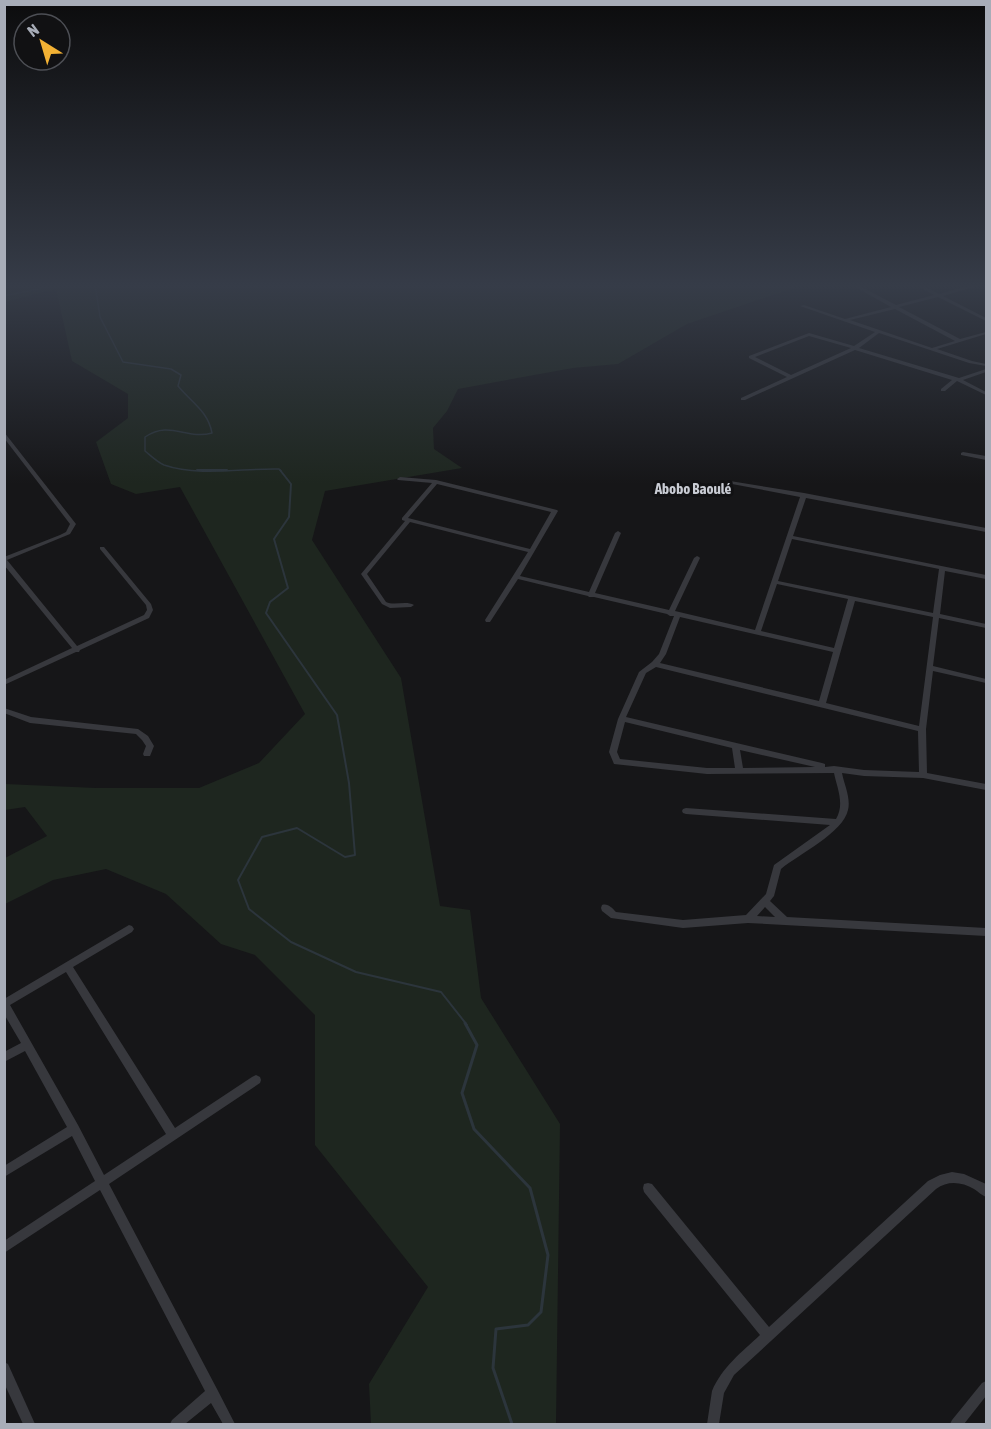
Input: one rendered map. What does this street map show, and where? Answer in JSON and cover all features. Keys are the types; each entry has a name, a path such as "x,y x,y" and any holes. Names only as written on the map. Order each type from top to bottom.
{"street":[{"path":"767,351 751,357 791,377"},
{"path":"743,399 849,351"},
{"path":"864,351 957,379 987,394"},
{"path":"938,351 971,362 987,364"},
{"path":"943,390 957,379 987,370"},
{"path":"4,434 73,524 68,533 4,560 77,650"},
{"path":"963,454 987,458"},
{"path":"400,479 436,482 555,511 488,620"},
{"path":"436,482 404,519 531,551"},
{"path":"732,482 987,530"},
{"path":"757,633 804,495"},
{"path":"409,520 364,574 384,603 390,606 411,605"},
{"path":"591,596 618,533"},
{"path":"790,537 987,577"},
{"path":"4,682 141,620 150,609 150,605 102,548"},
{"path":"697,558 673,615 662,654 655,664 642,672 622,719 613,752 617,762 707,771 837,770 922,776 987,787"},
{"path":"922,776 922,729 942,568"},
{"path":"516,577 837,651"},
{"path":"775,582 987,626"},
{"path":"822,705 852,598"},
{"path":"655,664 922,729"},
{"path":"930,668 987,681"},
{"path":"4,710 30,720 138,732 150,746 147,754"},
{"path":"622,719 837,770"},
{"path":"736,747 739,770"},
{"path":"748,919 770,896 777,867 838,822 843,814 844,806 837,770"},
{"path":"686,811 838,822"},
{"path":"765,902 786,921"},
{"path":"605,908 614,915 683,924 748,919 987,932"},
{"path":"129,929 4,1004 74,1129 229,1425"},
{"path":"67,966 173,1135"},
{"path":"4,1058 26,1045"},
{"path":"4,1248 256,1080"},
{"path":"4,1172 74,1129"},
{"path":"713,1425 718,1391 730,1371 941,1179 954,1178 977,1184 987,1192"},
{"path":"648,1188 769,1336"},
{"path":"4,1368 29,1425"},
{"path":"956,1425 987,1387"},
{"path":"176,1425 213,1393"}],"shaded area":[{"path":"70,351 641,351 618,364 573,368 458,389 447,411 433,428 434,449 462,468 325,491 312,540 401,678 440,906 470,910 481,998 560,1124 556,1424 371,1424 369,1384 428,1287 315,1145 315,1015 255,955 221,944 166,894 106,869 53,880 5,904 5,858 47,836 25,807 5,810 5,784 96,788 199,788 259,763 305,714 180,487 136,494 111,484 96,442 128,418 128,394 72,361"}],"waterway":[{"path":"117,351 123,362 171,369 181,375 178,386 203,413 210,425 212,433 194,434 162,430 145,437 145,451 154,459 164,465 192,471 280,470"},
{"path":"197,470 227,470"},
{"path":"280,470 291,484 289,517 274,539 288,588 270,602 266,613 337,715 349,783 355,855 345,857 297,828 262,837 238,880 249,909 291,942 356,972 441,992 467,1025"},
{"path":"465,1023 477,1045 462,1093 474,1129 530,1188 548,1255 541,1312 528,1325 496,1329 493,1368 512,1424"}],"district":[{"name":"Abobo Baoulé","path":"693,489"}]}
